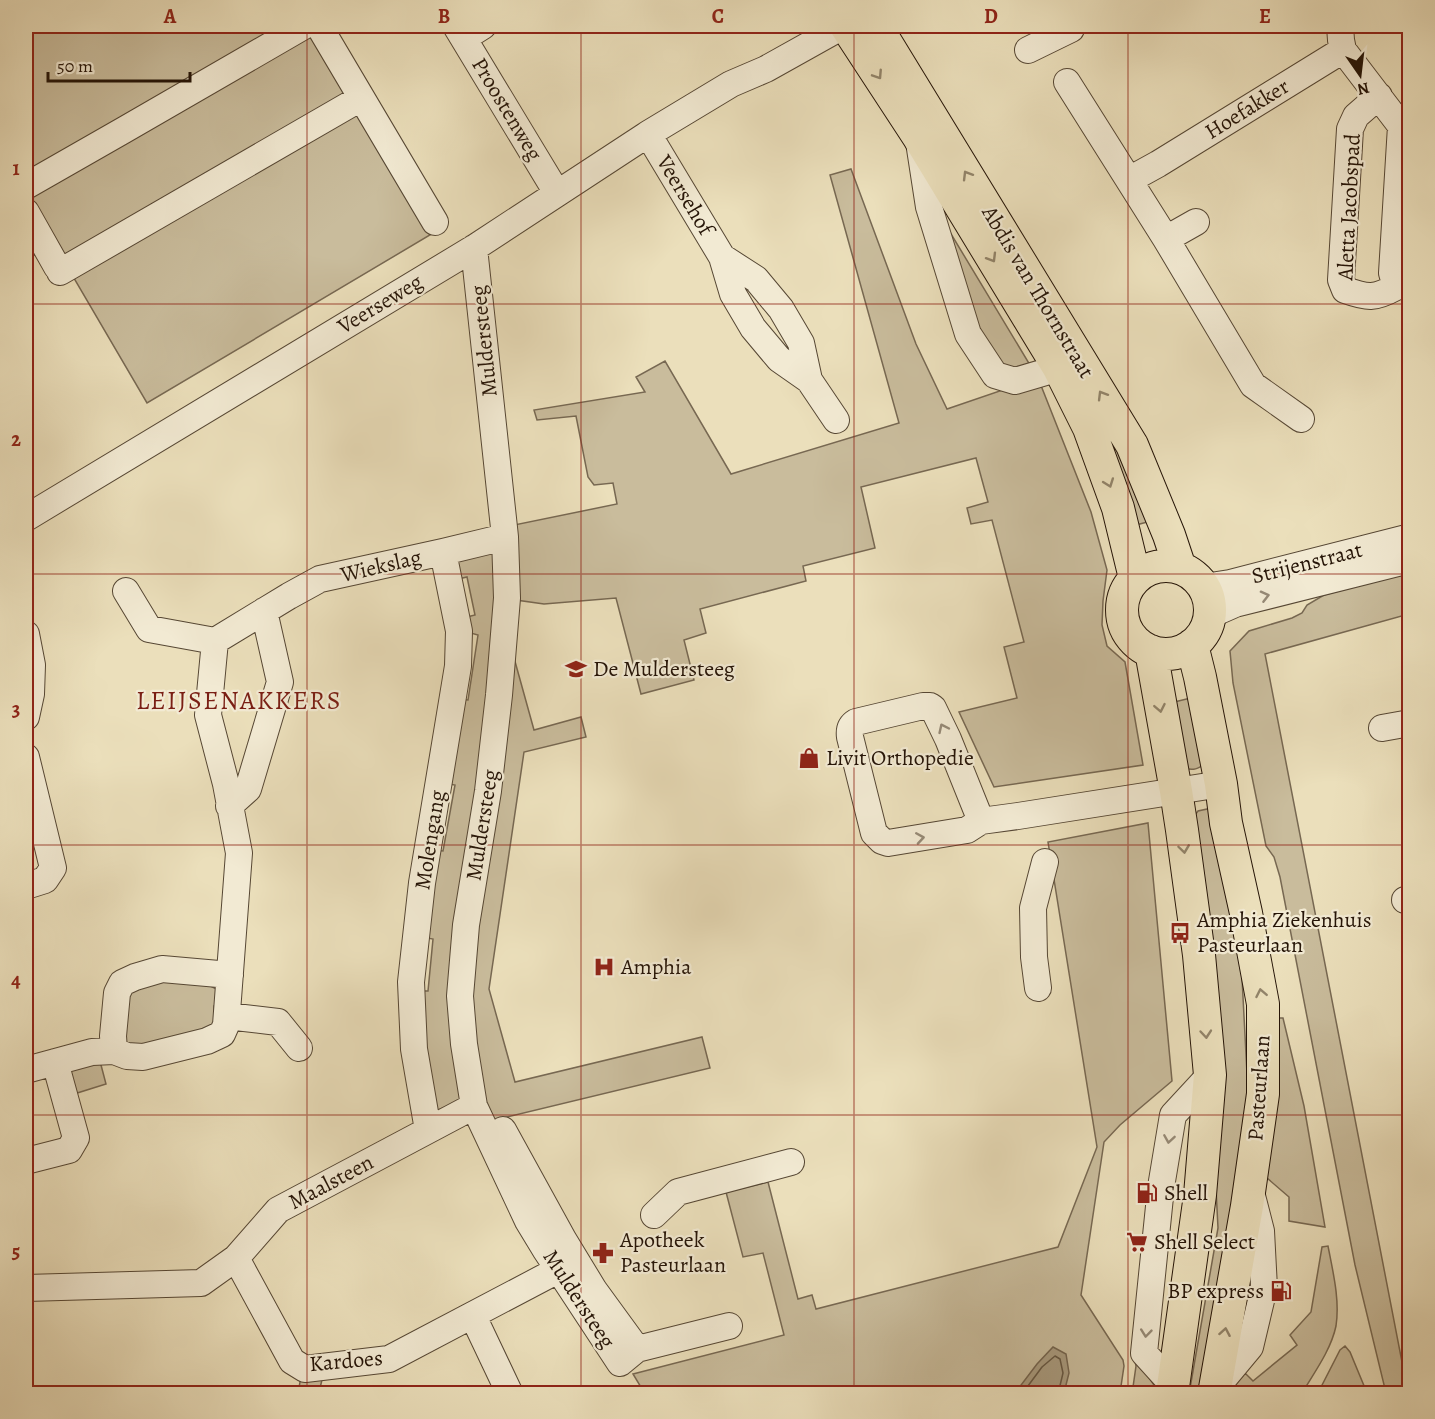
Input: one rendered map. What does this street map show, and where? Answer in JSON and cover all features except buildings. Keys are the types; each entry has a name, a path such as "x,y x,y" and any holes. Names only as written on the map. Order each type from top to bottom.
{"main road":[{"name":"Abdis van Thornstraat","path":"845,26 918,136 1059,368 1089,428 1119,508 1135,578"},
{"name":"Abdis van Thornstraat","path":"876,26 1132,445 1169,535 1198,590"},
{"path":"1164,566 1198,590 1207,626 1201,637 1192,645 1179,651 1165,653 1151,651 1138,644 1128,632 1123,619 1122,604 1126,590 1135,578 1148,569 1164,566"},
{"name":"Pasteurlaan","path":"1192,645 1263,1004 1263,1094 1250,1187 1214,1391"},
{"path":"1151,651 1176,791 1199,955 1210,1075 1200,1195 1173,1390"}],"street":[{"path":"26,186 304,26"},
{"path":"319,26 435,222"},
{"name":"Veerseweg","path":"731,84 759,57 810,26"},
{"name":"Veerseweg","path":"26,518 474,248 648,134 731,84 766,69 845,26"},
{"path":"1028,50 1071,29 1070,26"},
{"name":"Proostenweg","path":"468,30 557,193"},
{"name":"Aletta Jacobspad","path":"1342,38 1401,126 1392,273 1403,290 1380,296 1364,297 1345,290 1341,280 1350,129 1356,116 1379,96"},
{"name":"Hoefakker","path":"1129,180 1158,164 1342,38"},
{"path":"1067,82 1166,239 1253,385 1301,419"},
{"path":"26,212 58,269 361,98"},
{"name":"Veersehof","path":"648,134 722,257 733,294 753,328 779,359 809,380 836,420"},
{"name":"Abdis van Thornstraat","path":"918,136 929,207 968,334 995,375 1015,381 1059,368"},
{"path":"1166,239 1196,222"},
{"name":"Muldersteeg","path":"474,248 505,537 507,598 488,791 466,925 460,996 464,1044 474,1106 528,1221 558,1270 629,1356"},
{"name":"Wiekslag","path":"215,641 320,579 505,537"},
{"name":"Strijenstraat","path":"1198,590 1410,537"},
{"name":"Molengang","path":"428,1130 414,1049 411,982 422,883 458,666 459,631 443,552"},
{"name":"Strijenstraat","path":"1198,590 1235,604 1410,560"},
{"path":"26,1070 92,1052 114,1051 127,1056 143,1057 207,1041 222,1034 226,1025 239,853 226,784 208,715 215,641 149,629 126,591"},
{"path":"230,806 248,789 280,682 264,611"},
{"path":"26,634 32,665 31,694 26,717"},
{"path":"981,821 933,708 922,706 853,724 850,737 874,833 877,838 888,843 967,830 981,821 1221,784"},
{"path":"1382,728 1410,723"},
{"path":"26,757 53,868 45,880 26,886"},
{"path":"1044,986 1046,955 1040,907 1045,862"},
{"path":"114,1051 117,993 122,983 135,976 162,969 230,975"},
{"path":"227,1016 278,1022 299,1048"},
{"path":"26,1161 69,1150 76,1138 55,1062"},
{"name":"Maalsteen","path":"26,1288 201,1283 236,1258 278,1210 474,1106"},
{"path":"503,1130 629,1356 729,1326"},
{"path":"654,1215 678,1192 791,1162"},
{"name":"Kardoes","path":"236,1258 292,1361 305,1369 389,1359 558,1270"},
{"path":"473,1316 510,1394"}],"shaded area":[{"path":"26,26 327,26 445,226 147,403 54,244 26,260"},
{"path":"851,169 916,344 947,409 1038,378 1091,512 1107,570 1102,625 1107,646 1125,662 1143,765 994,787 959,712 1017,698 1004,647 1024,642 992,520 971,524 967,508 988,502 976,458 861,487 875,548 803,566 806,581 700,609 706,633 684,640 694,680 641,694 616,598 544,604 516,600 514,525 617,504 613,483 594,485 588,477 576,416 537,420 534,410 645,392 636,377 665,361 731,474 899,423 830,175"},
{"path":"936,209 1033,370 1000,371 972,333"},
{"path":"1105,428 1155,520 1132,526"},
{"path":"498,545 462,1100 431,1113 416,991 428,991 433,939 422,937 432,850 443,851 455,785 443,783 456,754 457,699 468,700 478,635 467,632 463,618 475,615 467,577 454,580 459,555"},
{"path":"1409,572 1409,614 1265,654 1408,1393 1386,1393 1355,1265 1280,877 1274,857 1266,846 1233,683 1230,651 1249,631 1292,618 1302,613 1307,605 1324,595"},
{"path":"511,647 534,730 581,717 586,737 524,752 489,989 515,1082 702,1037 710,1068 490,1121 478,1099 469,996"},
{"path":"1199,696 1206,763 1191,769 1185,768 1166,704"},
{"path":"1212,808 1239,920 1248,1093 1234,1205 1202,1393 1189,1394 1218,1228 1213,1130 1189,823 1198,811"},
{"path":"1148,823 1172,1081 1120,1125 1104,1142 1081,1295 1123,1360 1120,1393 645,1394 633,1374 784,1335 763,1253 743,1257 726,1192 768,1182 798,1299 812,1295 816,1309 1058,1247 1097,1147 1048,842"},
{"path":"160,977 201,981 224,993 221,1006 214,1006 214,1013 220,1012 208,1033 139,1049 121,1039 124,994"},
{"path":"1278,1018 1283,1018 1304,1106 1325,1227 1289,1221 1289,1197 1260,1172"},
{"path":"95,1060 101,1065 106,1084 74,1094 65,1068"},
{"path":"1328,1246 1337,1296 1336,1326 1326,1352 1302,1393 1225,1394 1245,1373 1253,1381 1297,1345 1290,1335 1311,1312 1322,1247"},
{"path":"1345,1346 1350,1352 1367,1393 1318,1393 1340,1350"},
{"path":"1134,1355 1156,1388 1155,1393 1132,1394 1136,1366"},
{"path":"323,1375 319,1393 298,1394 301,1376"}],"water":[{"path":"1053,1347 1066,1354 1069,1373 1064,1393 1015,1393 1037,1364"}],"place":[{"name":"De Muldersteeg","path":"576,669"},
{"name":"Livit Orthopedie","path":"809,758"},
{"name":"Amphia Ziekenhuis Pasteurlaan","path":"1180,933"},
{"name":"Amphia","path":"604,967"},
{"name":"Shell","path":"1147,1193"},
{"name":"Shell Select","path":"1137,1242"},
{"name":"Apotheek Pasteurlaan","path":"603,1253"},
{"name":"BP express","path":"1281,1291"}],"district":[{"name":"LEIJSENAKKERS","path":"239,700"}]}
